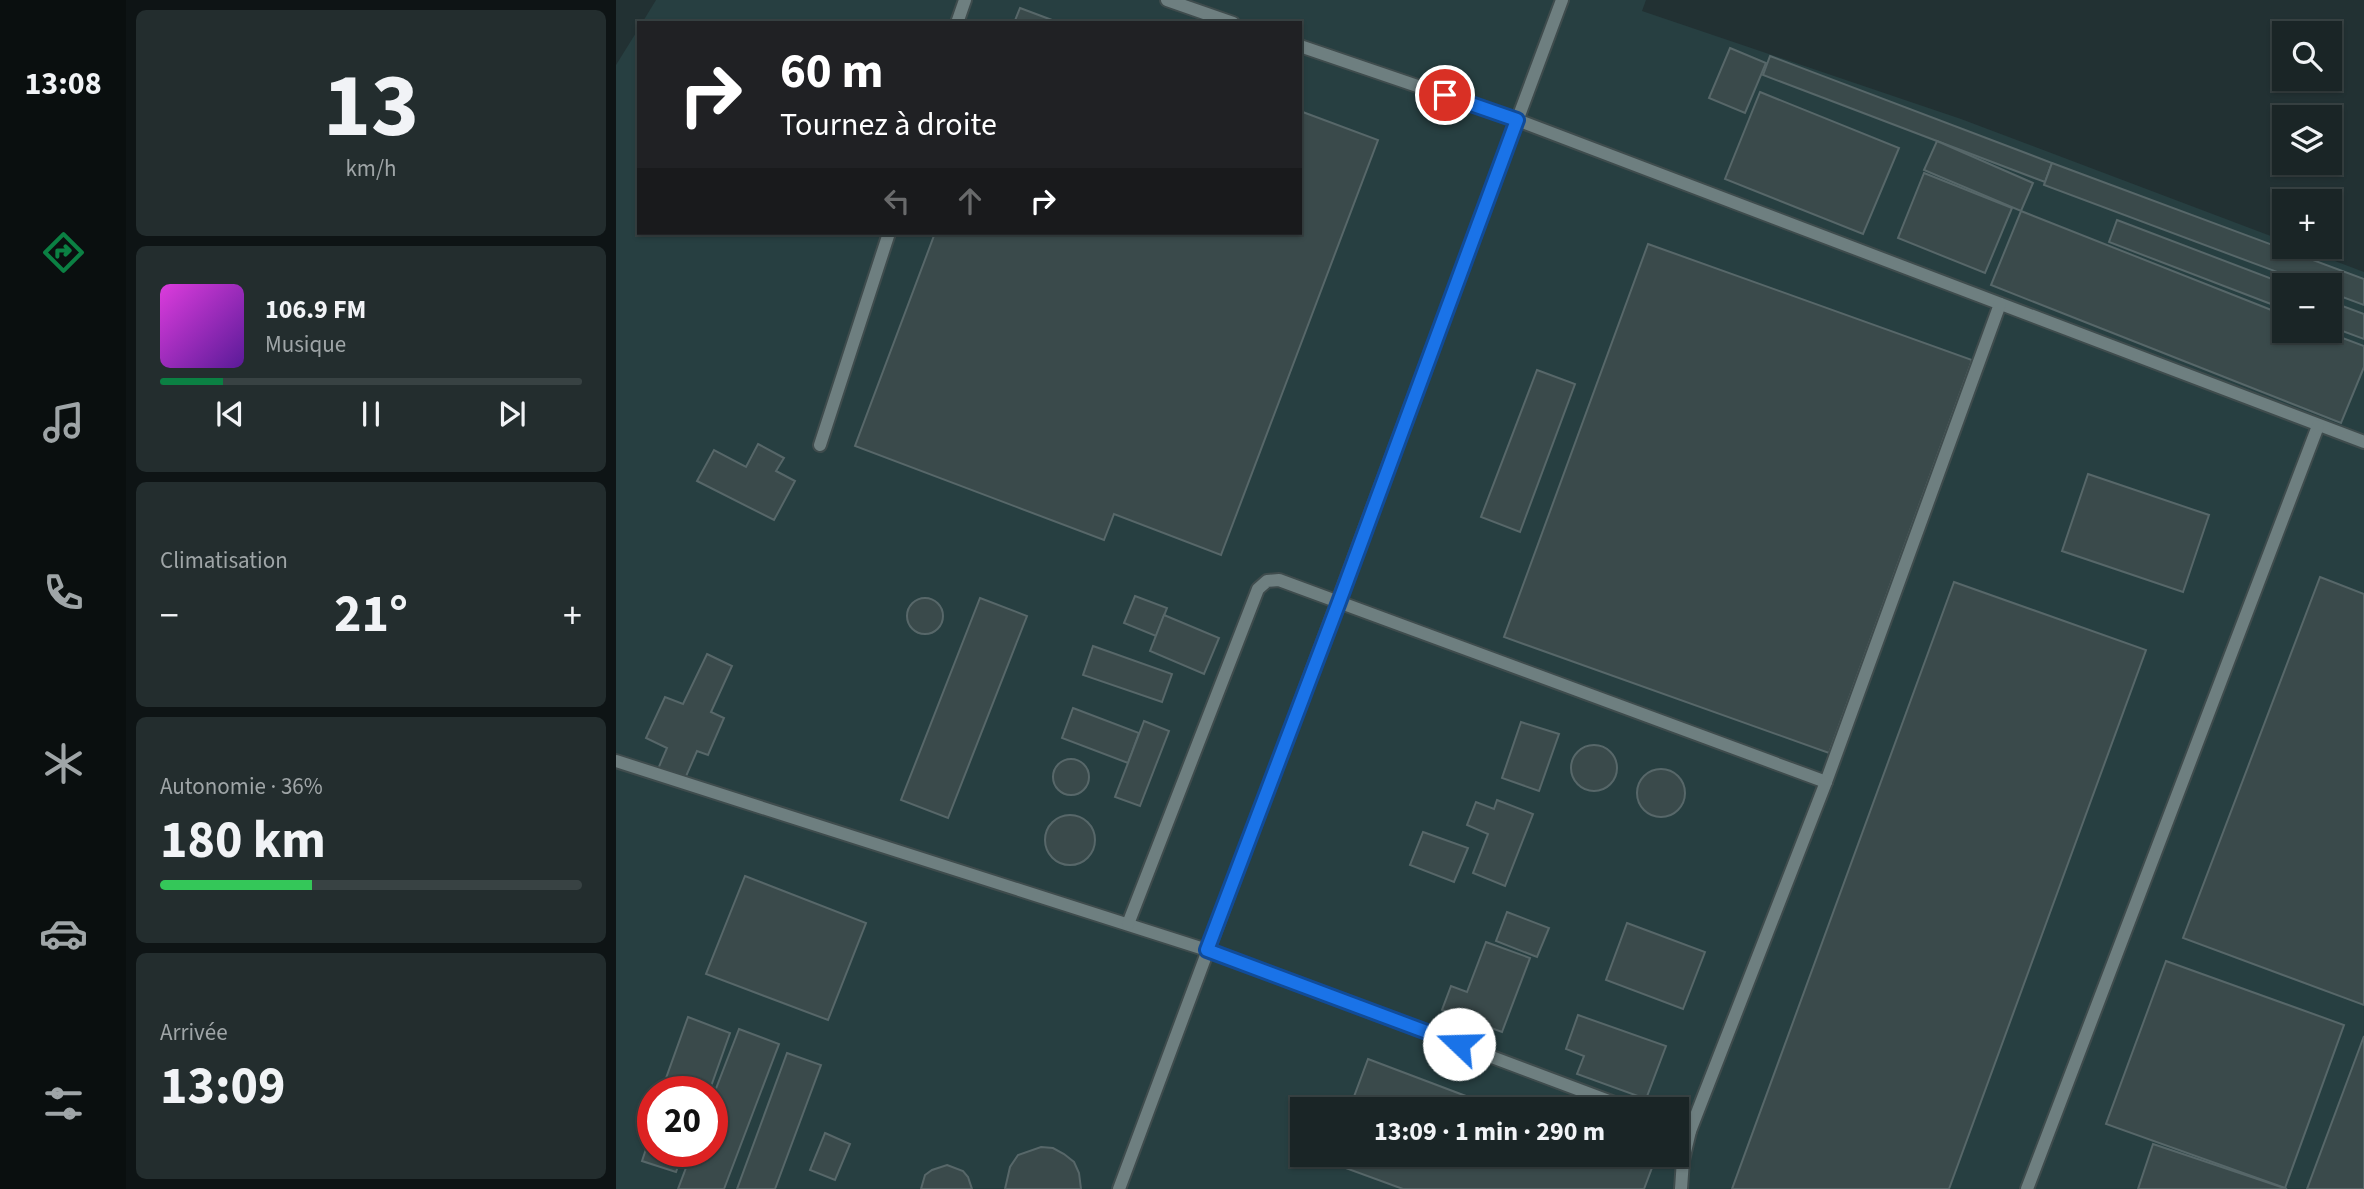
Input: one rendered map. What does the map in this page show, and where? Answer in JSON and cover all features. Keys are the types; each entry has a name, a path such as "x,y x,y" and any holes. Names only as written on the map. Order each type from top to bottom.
{"lane":[{"path":"958,21 965,0"},
{"path":"1167,0 1227,21"},
{"path":"1119,1189 1562,0"},
{"path":"1302,47 1517,120 2364,442"},
{"path":"820,444 888,235"},
{"path":"1681,1189 1682,1168 1690,1131 1826,782 2000,304"},
{"path":"2027,1189 2318,426"},
{"path":"1128,924 1258,589 1267,581 1279,580 1826,782"},
{"path":"616,761 1207,950 1598,1097"}],"shaded area":[{"path":"656,0 1646,0 1642,11 1961,119 2272,236 2272,259 2330,259 2364,272 2364,1189 616,1189 616,65 637,31 637,235 1302,235 1302,21 643,21"}],"building":[{"path":"1020,8 1055,21 1015,21"},
{"path":"1730,48 1766,63 1745,113 1709,98"},
{"path":"1770,56 2052,163 2045,182 1763,75"},
{"path":"1760,92 1899,148 1863,234 1725,179"},
{"path":"1302,112 1378,140 1221,555 1114,514 1104,540 855,446 934,235 1302,235"},
{"path":"1937,141 2033,183 2021,211 1924,170"},
{"path":"2052,163 2272,245 2272,259 2310,259 2364,279 2364,305 2342,297 2342,273 2280,273 2044,185"},
{"path":"1924,173 2012,208 1985,273 1898,238"},
{"path":"2021,211 2272,310 2272,343 2342,343 2342,338 2364,346 2364,367 2341,423 1991,285"},
{"path":"2117,220 2272,279 2272,304 2109,242"},
{"path":"1648,244 1972,360 1829,753 1504,637"},
{"path":"2342,306 2364,314 2364,339 2342,331"},
{"path":"1537,370 1575,384 1520,532 1481,517"},
{"path":"758,444 784,458 776,471 795,481 774,520 697,481 714,450 746,467"},
{"path":"2088,474 2209,515 2183,592 2062,551"},
{"path":"2320,577 2364,594 2364,1005 2183,938"},
{"path":"1954,582 2146,650 1949,1189 1732,1189"},
{"path":"1135,596 1167,608 1156,636 1124,623"},
{"path":"925,598 938,603 943,616 938,629 925,634 912,629 907,616 912,603"},
{"path":"980,598 1027,616 948,818 901,800"},
{"path":"1164,615 1219,638 1204,674 1150,651"},
{"path":"1093,646 1172,674 1162,702 1083,675"},
{"path":"707,654 732,666 711,712 724,718 708,755 697,751 684,781 658,769 667,748 646,738 665,697 683,704"},
{"path":"1073,708 1139,733 1128,763 1062,738"},
{"path":"1144,721 1169,731 1140,806 1115,797"},
{"path":"1521,722 1559,734 1539,791 1502,778"},
{"path":"1594,745 1610,752 1617,768 1610,784 1594,791 1578,784 1571,768 1578,752"},
{"path":"1071,759 1084,764 1089,777 1084,790 1071,795 1058,790 1053,777 1058,764"},
{"path":"1661,769 1678,776 1685,793 1678,810 1661,817 1644,810 1637,793 1644,776"},
{"path":"1497,800 1533,814 1505,886 1473,873 1488,834 1467,825 1476,802 1494,809"},
{"path":"1070,815 1088,822 1095,840 1088,858 1070,865 1052,858 1045,840 1052,822"},
{"path":"1423,832 1468,848 1454,882 1410,865"},
{"path":"745,876 866,923 828,1020 706,974"},
{"path":"1507,912 1549,928 1537,957 1496,941"},
{"path":"1627,923 1705,952 1683,1009 1606,980"},
{"path":"1486,942 1530,958 1502,1032 1442,1010 1451,986 1467,992"},
{"path":"2166,961 2344,1025 2285,1188 2106,1124"},
{"path":"1578,1015 1666,1046 1647,1097 1577,1074 1584,1056 1566,1049"},
{"path":"688,1017 730,1033 715,1076 667,1076"},
{"path":"739,1029 779,1044 724,1189 678,1189 686,1167 728,1167 728,1076 721,1076"},
{"path":"2364,1036 2364,1189 2307,1189"},
{"path":"787,1053 821,1065 775,1189 737,1189"},
{"path":"1368,1059 1469,1097 1354,1097"},
{"path":"825,1133 850,1144 835,1180 810,1170"},
{"path":"2153,1144 2287,1189 2138,1189"},
{"path":"1041,1147 1053,1148 1074,1162 1081,1189 1005,1189 1010,1167 1018,1155"},
{"path":"947,1165 963,1171 972,1189 921,1189 925,1175"},
{"path":"661,1167 678,1167 676,1172"},
{"path":"1343,1167 1652,1167 1644,1189 1403,1189"}],"route":[{"path":"1445,95 1517,120 1207,950 1459,1044"}]}
